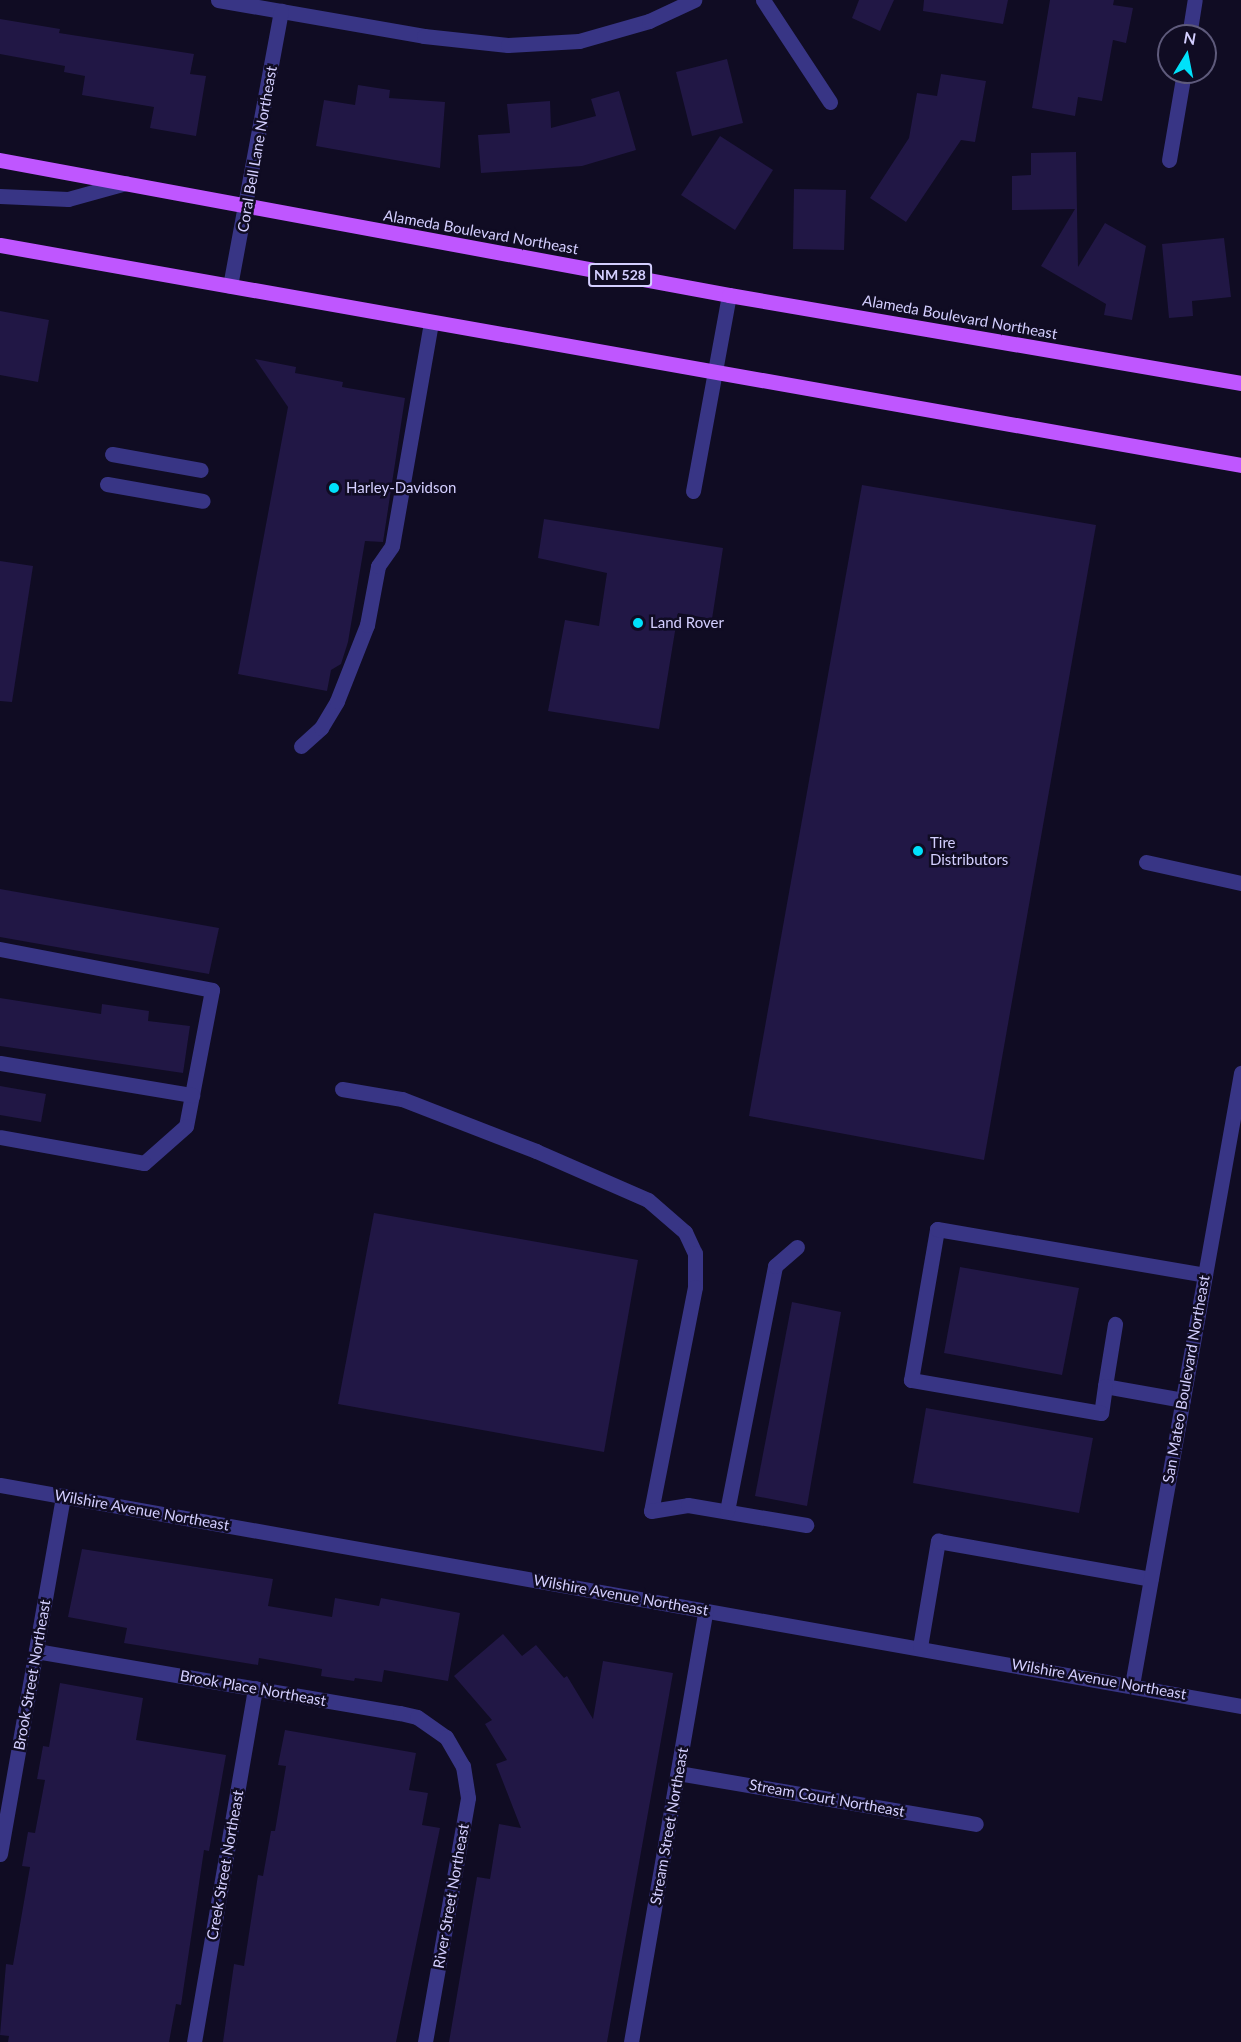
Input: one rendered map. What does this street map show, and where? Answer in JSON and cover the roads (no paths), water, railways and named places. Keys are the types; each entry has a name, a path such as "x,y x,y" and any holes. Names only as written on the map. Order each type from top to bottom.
{"main road":[{"name":"Alameda Boulevard Northeast","path":"0,160 247,208 729,295 1241,383"},
{"path":"0,245 1241,465"}],"street":[{"path":"218,0 480,44 547,45 612,32 694,0"},
{"path":"763,0 830,102"},
{"path":"1191,24 1195,0"},
{"name":"Coral Bell Lane Northeast","path":"230,286 247,208 282,11"},
{"path":"1169,160 1182,84"},
{"path":"0,196 68,199 126,183"},
{"path":"693,491 729,295"},
{"path":"300,746 321,728 337,701 367,625 378,566 392,546 431,322"},
{"path":"112,454 201,470"},
{"path":"107,484 203,501"},
{"path":"1146,862 1241,883"},
{"path":"0,949 212,990 186,1126 144,1163 0,1137"},
{"path":"0,1063 192,1095"},
{"name":"San Mateo Boulevard Northeast","path":"1132,1685 1240,1080"},
{"path":"342,1089 402,1099 536,1151 648,1200 684,1232 695,1253 695,1287 651,1511 688,1505 806,1525"},
{"path":"1115,1324 1101,1413 911,1380 937,1229 1205,1275"},
{"path":"727,1511 776,1266 797,1247"},
{"path":"1105,1386 1183,1400"},
{"name":"Wilshire Avenue Northeast","path":"0,1485 920,1647 1241,1706"},
{"name":"Brook Street Northeast","path":"0,1854 63,1496"},
{"path":"920,1647 938,1541 1151,1579"},
{"name":"Stream Street Northeast","path":"631,2042 706,1610"},
{"name":"Brook Place Northeast","path":"36,1651 417,1718 439,1732 456,1751"},
{"name":"Creek Street Northeast","path":"194,2042 255,1688"},
{"name":"River Street Northeast","path":"425,2042 468,1798 456,1751"},
{"name":"Stream Court Northeast","path":"678,1773 976,1824"}],"place":[{"name":"Harley-Davidson","path":"334,488"},
{"name":"Land Rover","path":"638,623"},
{"name":"Tire Distributors","path":"918,851"}]}
